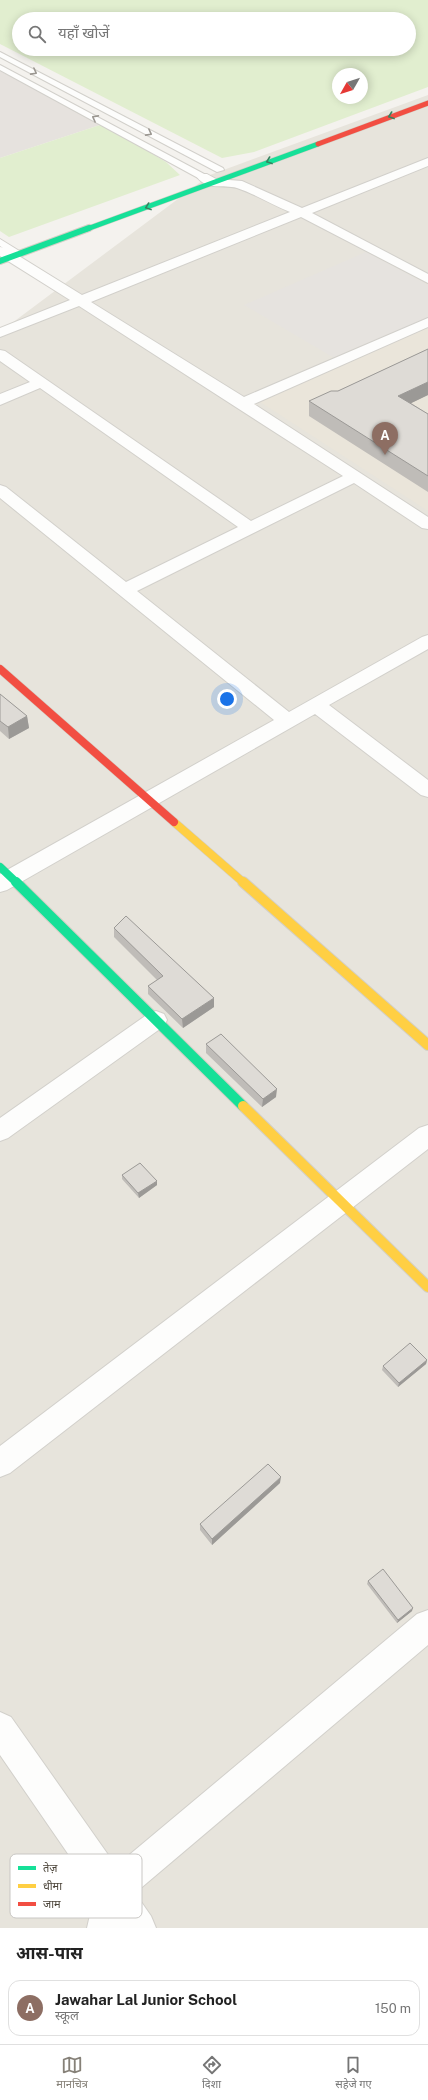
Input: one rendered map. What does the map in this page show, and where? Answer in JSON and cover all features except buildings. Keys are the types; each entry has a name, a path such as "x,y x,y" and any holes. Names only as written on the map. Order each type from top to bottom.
{"street":[{"path":"208,180 229,177 428,95"},
{"path":"6,252 208,180 229,177 428,103"},
{"path":"0,333 428,162"},
{"path":"229,177 300,212 428,279"},
{"path":"6,252 79,301 243,403 353,477 428,524"},
{"path":"412,271 428,264"},
{"path":"243,403 428,322"},
{"path":"0,354 250,528"},
{"path":"0,400 42,382"},
{"path":"124,590 353,477"},
{"path":"0,490 288,721"},
{"path":"428,641 148,800 4,876 156,1020 428,1287"},
{"path":"0,669 428,1045"},
{"path":"316,705 428,790"},
{"path":"0,1131 156,1020"},
{"path":"0,1463 428,1135"},
{"path":"142,1866 428,1625"},
{"path":"0,1728 87,1854"},
{"path":"104,1928 106,1918"},
{"path":"132,1918 139,1928"}],"lane":[{"path":"0,54 229,177"},
{"path":"0,67 208,180"}],"shaded area":[{"path":"0,71 103,124 0,158"},
{"path":"428,95 428,1928 0,1928 0,332 210,175"},
{"path":"366,252 428,285 428,319 336,359 244,305"},
{"path":"428,324 428,511 257,400"}],"green space":[{"path":"0,0 428,0 428,87 254,152 222,158 23,56 416,56 416,12 12,12 12,50 0,44"},
{"path":"103,124 166,162 180,175 9,237 0,231 0,158"}],"traffic: fast":[{"path":"0,261 318,144"},
{"path":"0,867 243,1106"}],"traffic: slow":[{"path":"174,822 428,1045"},
{"path":"243,1106 428,1287"}],"traffic: jam":[{"path":"318,144 428,103"},
{"path":"0,669 174,822"}],"place":[{"name":"Jawahar Lal Junior School","path":"385,455"}]}
